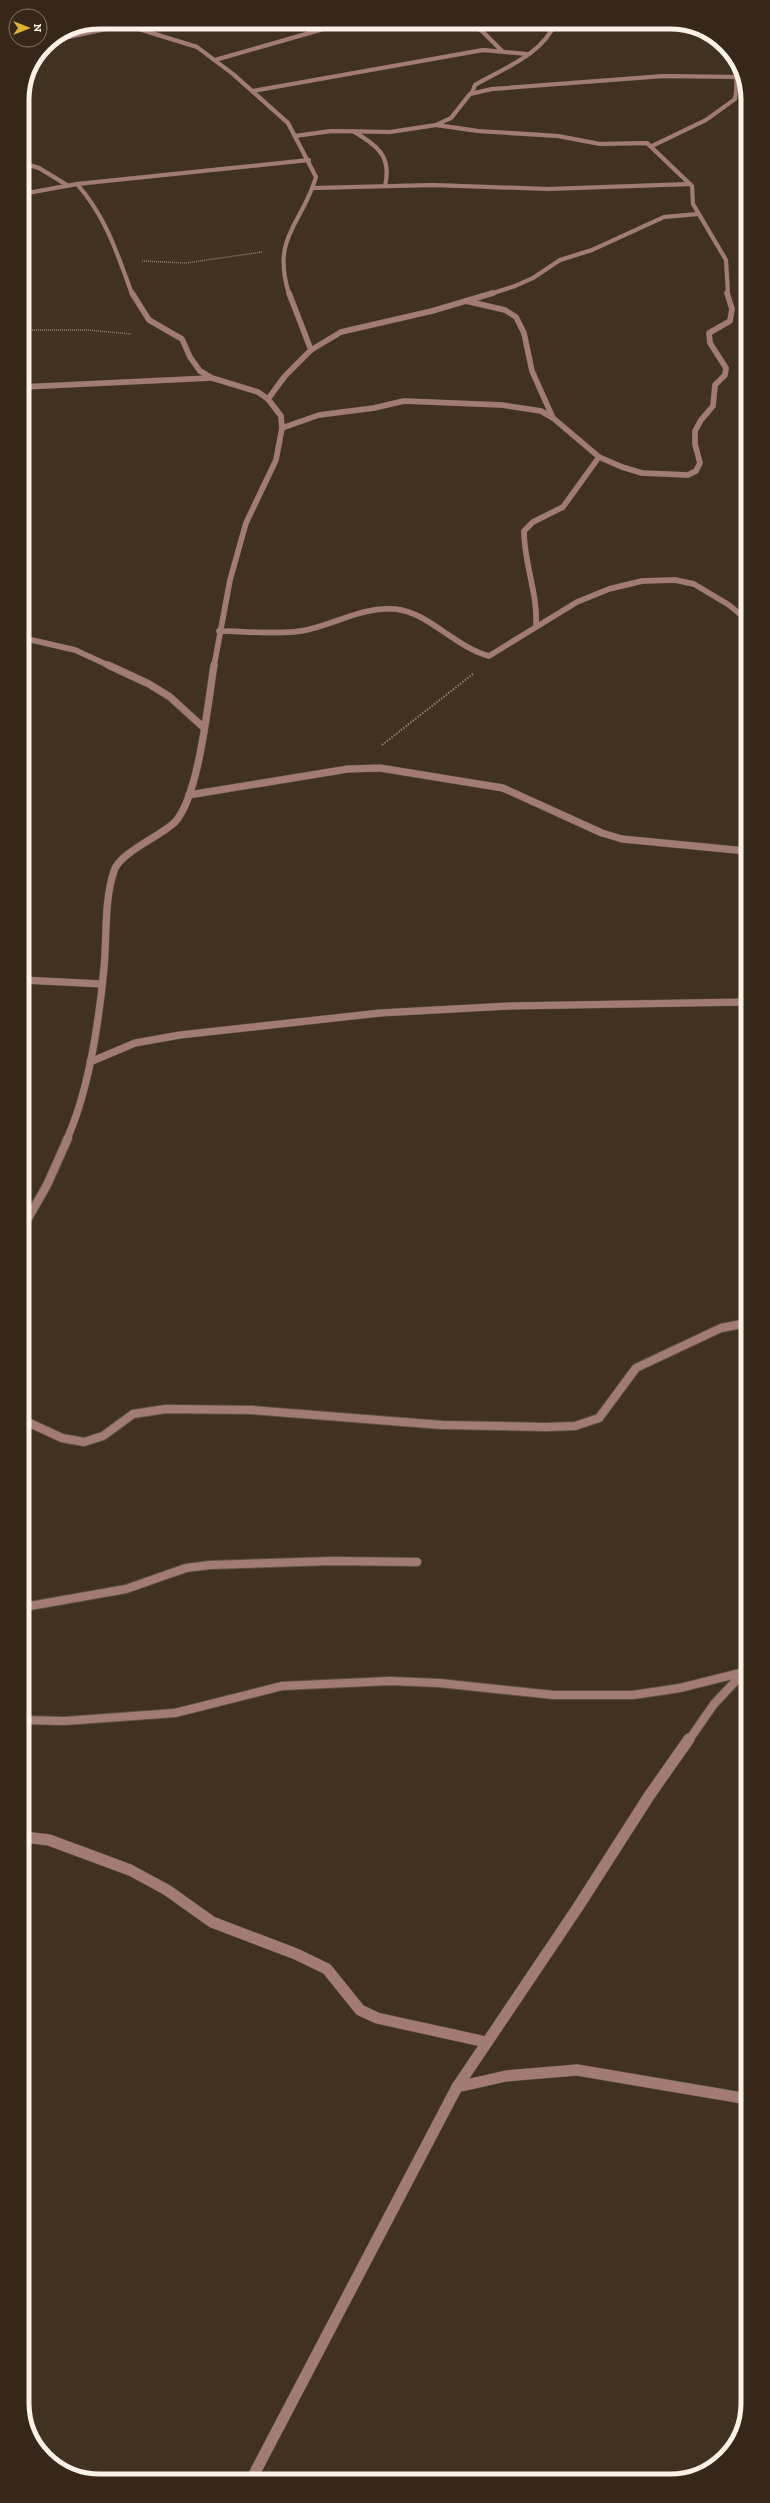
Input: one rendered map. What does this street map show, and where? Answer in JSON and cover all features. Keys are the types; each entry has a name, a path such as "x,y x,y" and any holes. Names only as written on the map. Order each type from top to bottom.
{"street":[{"path":"70,36 105,29"},
{"path":"140,29 197,47 215,60 253,91 288,123 309,160 316,177 314,188 290,230 285,248 284,272 290,297 311,350"},
{"path":"215,60 324,29"},
{"path":"479,29 502,51"},
{"path":"472,93 472,89 475,86 527,54 545,40 554,29"},
{"path":"253,91 482,50 527,54"},
{"path":"296,136 330,131 390,132 436,125 451,118 464,99 472,93 519,86 664,76 737,77"},
{"path":"652,146 693,128 720,113 735,99 738,78"},
{"path":"282,428 319,415 358,411 404,401 448,404 502,405 541,411 553,418 599,457 622,467 661,476 688,475 696,471 700,463 696,449 695,431 698,420 713,406 715,385 725,375 726,368 710,343 709,333 730,321 732,315 727,291 726,260 698,214 691,199 693,190 690,184 652,146 641,143 595,143 552,135 478,132 436,125"},
{"path":"353,131 375,146 385,159 389,170 384,186"},
{"path":"29,193 67,185 129,180 309,160"},
{"path":"29,165 39,168 67,185"},
{"path":"29,1216 47,1185 74,1124 90,1062 102,984 110,886 114,869 134,850 174,822 185,808 203,727 219,631 246,523 276,460 282,428 281,416 268,399 258,392 240,385 212,378 200,371 190,357 182,339 150,320 134,298 116,255 105,222 94,202 76,184"},
{"path":"314,188 384,186 548,189 690,184"},
{"path":"268,399 285,376 311,350 321,342 341,332 466,301 526,281 560,260 592,250 664,217 698,214"},
{"path":"466,301 505,310 516,317 524,333 532,371 553,418"},
{"path":"29,387 212,378"},
{"path":"536,626 538,611 537,598 522,548 524,531 534,522 563,507 599,457"},
{"path":"219,631 301,631 363,611 396,609 430,625 470,652 489,656 516,642 536,626 562,609 615,588 638,582 678,580 693,584 718,597 736,608 741,614"},
{"path":"29,639 75,650 149,684 170,696 203,727"},
{"path":"189,795 348,769 380,768 482,783 528,798 602,833 615,837 653,844 741,851"},
{"path":"29,980 102,984"},
{"path":"90,1062 135,1043 180,1035 380,1013 509,1006 741,1002"},
{"path":"29,1423 59,1438 87,1442 101,1437 123,1419 137,1413 162,1409 279,1411 471,1428 562,1427 594,1420 610,1405 625,1378 636,1368 721,1328 741,1324"},
{"path":"29,1606 126,1589 186,1568 210,1565 332,1561 417,1562"},
{"path":"29,1720 64,1721 175,1713 282,1686 390,1682 439,1683 554,1695 633,1695 680,1688 741,1671"},
{"path":"254,2474 457,2087 578,1907 670,1765 714,1704 741,1675"},
{"path":"29,1838 49,1840 130,1870 167,1890 212,1922 296,1954 326,1969 360,2010 377,2018 486,2042"},
{"path":"457,2087 506,2076 577,2070 741,2098"}],"path":[{"path":"116,255 142,261 186,263 285,248"},
{"path":"29,330 87,330 131,334 167,330"},
{"path":"348,769 400,732 468,680 489,656"}]}
